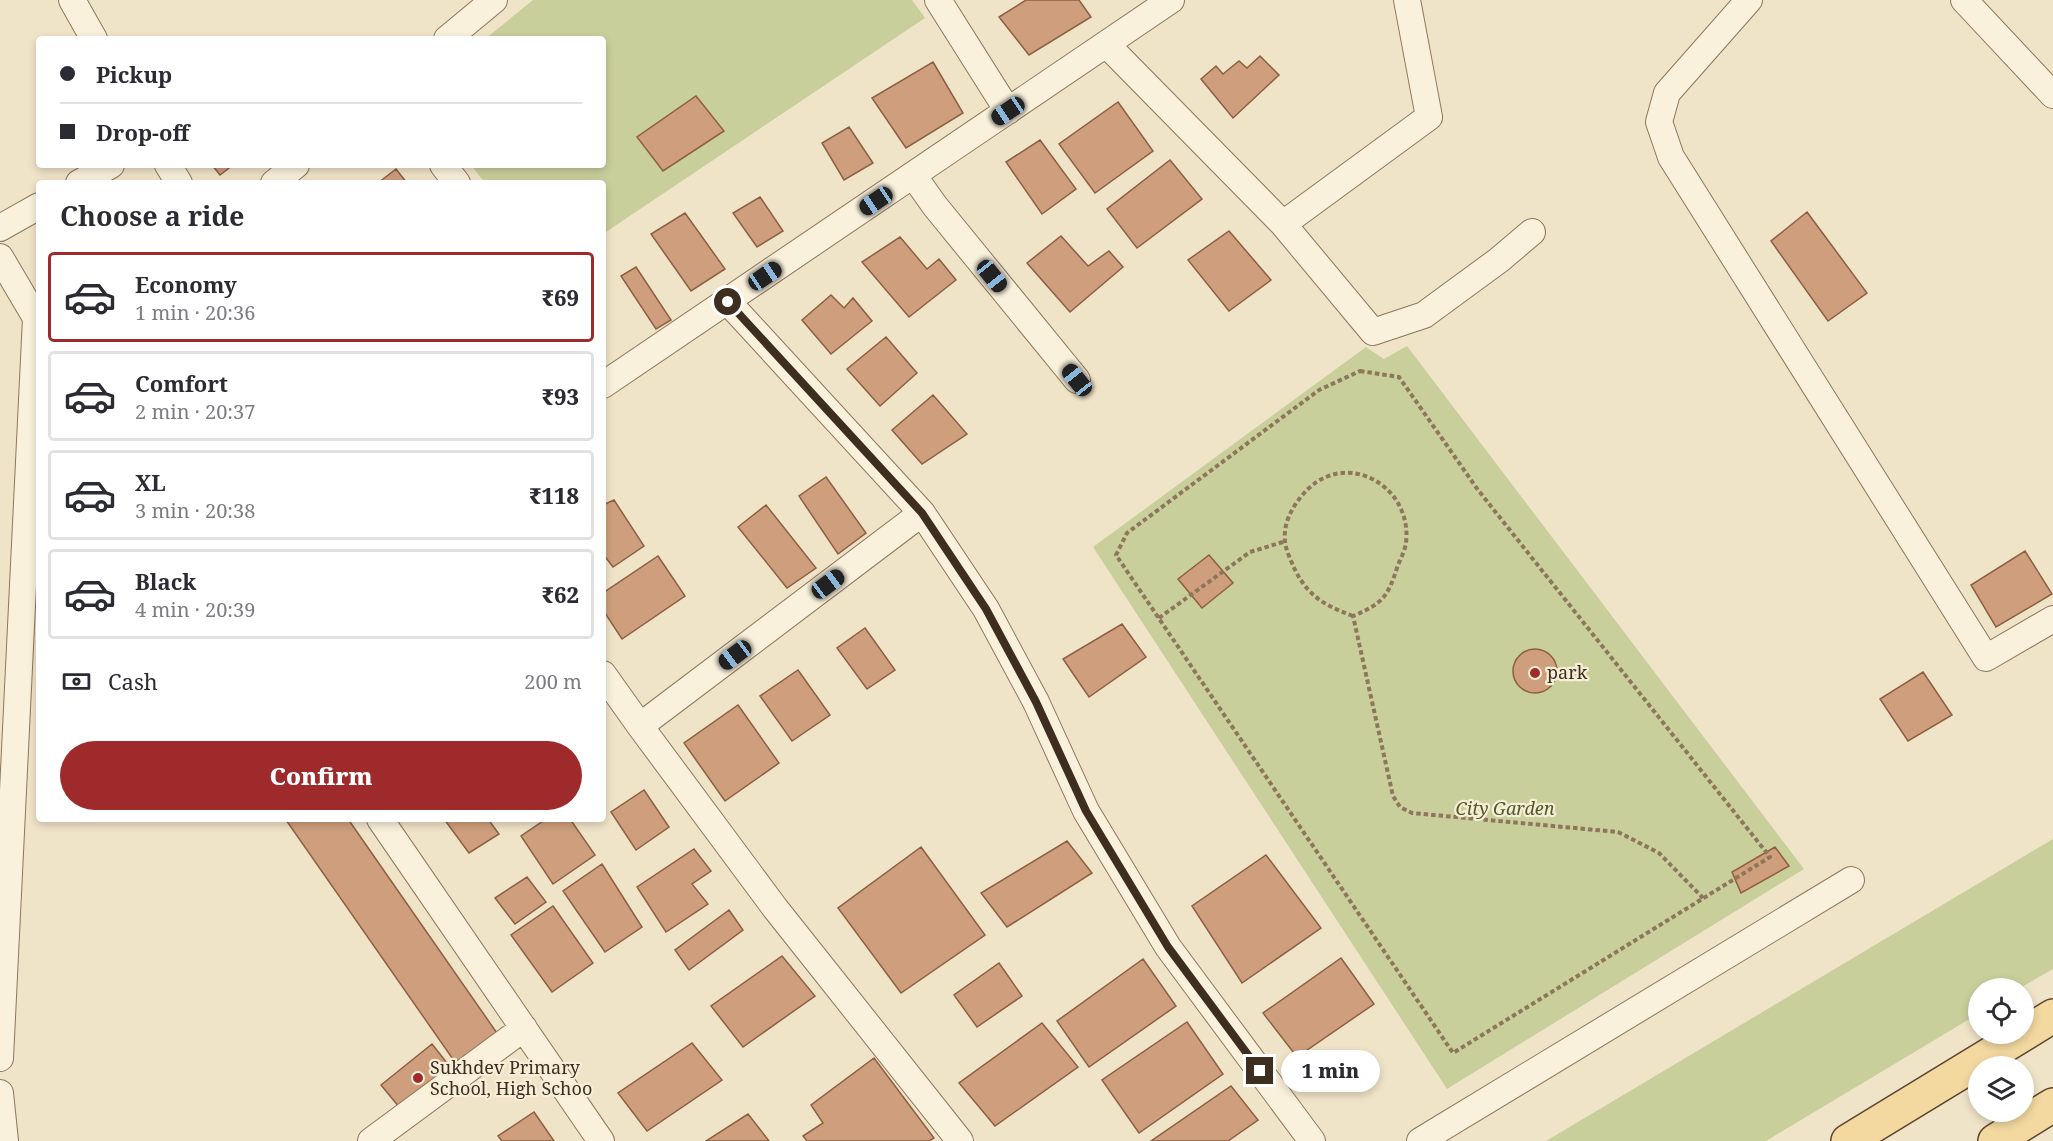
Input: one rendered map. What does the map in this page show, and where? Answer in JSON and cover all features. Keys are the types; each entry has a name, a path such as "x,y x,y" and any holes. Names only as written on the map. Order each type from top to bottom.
{"main road":[{"path":"1848,1141 2053,1016"},
{"path":"1995,1141 2053,1105"}],"street":[{"path":"72,0 92,36"},
{"path":"451,36 494,0"},
{"path":"938,0 1008,111"},
{"path":"606,382 728,302 1171,0"},
{"path":"1282,224 1429,117 1407,0"},
{"path":"1749,0 1667,93 1659,122 1671,157 1986,658 2053,620"},
{"path":"1964,0 2053,95"},
{"path":"1106,44 1282,224 1373,332 1424,315 1499,260 1532,232"},
{"path":"84,180 106,168"},
{"path":"278,180 292,168"},
{"path":"445,168 455,180"},
{"path":"913,176 1077,380"},
{"path":"0,228 36,208"},
{"path":"0,257 36,318"},
{"path":"728,302 922,513 986,609 1036,702 1086,811 1168,947 1312,1141"},
{"path":"0,1058 36,340"},
{"path":"640,726 922,513"},
{"path":"606,678 775,908 960,1141"},
{"path":"382,822 601,1141"},
{"path":"1420,1141 1851,880"},
{"path":"371,1141 524,1028"},
{"path":"0,1094 5,1141"}],"path":[{"path":"1360,371 1399,377 1478,490 1770,857 1453,1053 1159,618 1116,555 1127,533 1319,390 1360,371"},
{"path":"1351,471 1376,481 1396,498 1405,525 1406,543 1389,592 1377,606 1353,616 1326,606 1306,590 1283,542 1288,512 1308,486 1331,473 1351,471"},
{"path":"1159,618 1250,552 1283,542"},
{"path":"1353,616 1393,796 1400,807 1412,813 1617,832 1659,854 1703,898"}],"green space":[{"path":"533,0 912,0 925,18 606,232 606,180 483,180 473,168 606,168 606,36 489,36"},
{"name":"City Garden","path":"1407,346 1804,869 1447,1089 1093,547 1366,347 1384,359"},
{"path":"2053,839 2053,969 2034,980 2034,978 1968,978 1968,1020 1766,1141 1546,1141"}],"building":[{"path":"1026,0 1079,0 1091,17 1029,55 999,17"},
{"path":"1260,56 1279,75 1233,118 1201,79 1216,66 1223,74 1239,61 1247,68"},
{"path":"933,62 963,113 906,148 872,98"},
{"path":"696,96 724,131 663,171 637,137"},
{"path":"1118,102 1153,151 1095,193 1059,144"},
{"path":"849,127 873,163 844,180 822,143"},
{"path":"1040,140 1076,189 1042,214 1006,162"},
{"path":"1170,160 1202,199 1137,248 1107,209"},
{"path":"214,168 229,168 220,175"},
{"path":"396,169 405,180 382,180"},
{"path":"760,197 783,231 757,247 733,213"},
{"path":"1807,212 1867,293 1828,321 1771,241"},
{"path":"685,213 725,269 691,291 651,234"},
{"path":"1229,231 1271,280 1229,311 1188,260"},
{"path":"1061,236 1088,266 1109,251 1123,267 1070,312 1027,263"},
{"path":"900,237 927,269 939,259 956,280 909,317 862,262"},
{"path":"636,267 671,320 656,329 621,276"},
{"path":"831,295 844,308 853,298 872,321 831,354 802,320"},
{"path":"886,337 917,373 880,406 847,369"},
{"path":"933,395 967,434 922,464 892,430"},
{"path":"826,477 866,533 838,554 799,496"},
{"path":"614,500 644,546 613,567 606,558 606,504"},
{"path":"766,505 816,568 787,588 738,527"},
{"path":"2025,551 2052,594 1996,627 1971,585"},
{"path":"1209,555 1233,583 1202,608 1178,579"},
{"path":"658,556 685,596 622,639 606,615 606,591"},
{"path":"1122,624 1146,657 1089,697 1063,659"},
{"path":"865,628 895,670 867,689 837,648"},
{"name":"park","path":"1535,649 1544,650 1551,655 1556,662 1556,680 1551,687 1544,692 1535,693 1526,692 1519,687 1514,680 1513,671 1514,662 1519,655 1526,650"},
{"path":"798,670 830,715 792,741 760,696"},
{"path":"1923,672 1952,715 1908,741 1880,699"},
{"path":"738,705 779,763 725,801 684,743"},
{"path":"644,790 669,827 636,850 611,812"},
{"path":"287,822 350,822 499,1036 457,1065"},
{"path":"446,822 490,822 499,834 469,853"},
{"path":"542,822 572,822 595,855 553,884 521,836"},
{"path":"1067,841 1092,873 1007,927 981,893"},
{"path":"921,847 985,935 901,993 838,908"},
{"path":"1775,847 1789,866 1741,893 1732,872"},
{"path":"694,849 711,871 692,884 708,904 666,932 637,887"},
{"path":"1266,855 1321,928 1242,983 1192,906"},
{"path":"602,864 642,927 605,952 563,891"},
{"path":"527,877 546,902 515,924 495,898"},
{"path":"553,906 593,963 552,992 511,935"},
{"path":"729,910 743,930 689,970 675,950"},
{"path":"782,956 815,996 743,1047 711,1006"},
{"path":"1341,958 1374,1004 1297,1057 1263,1013"},
{"path":"1143,959 1176,1006 1089,1067 1057,1021"},
{"path":"999,963 1022,996 977,1027 954,995"},
{"path":"1187,1022 1223,1074 1139,1133 1102,1080"},
{"path":"1042,1023 1078,1067 995,1126 959,1083"},
{"path":"692,1043 722,1080 647,1131 618,1093"},
{"name":"Sukhdev Primary School, High Schoo","path":"432,1044 454,1072 404,1113 381,1085"},
{"path":"874,1058 934,1138 929,1141 807,1141 803,1136 823,1123 811,1105"},
{"path":"1231,1086 1258,1120 1228,1141 1151,1141"},
{"path":"534,1112 554,1141 502,1141 498,1136"},
{"path":"748,1114 769,1141 706,1141"}],"place":[{"name":"park","path":"1535,673"},
{"name":"Sukhdev Primary School, High Schoo","path":"418,1078"}],"route":[{"path":"728,302 922,513 986,609 1036,702 1086,811 1168,947 1260,1071"}]}
